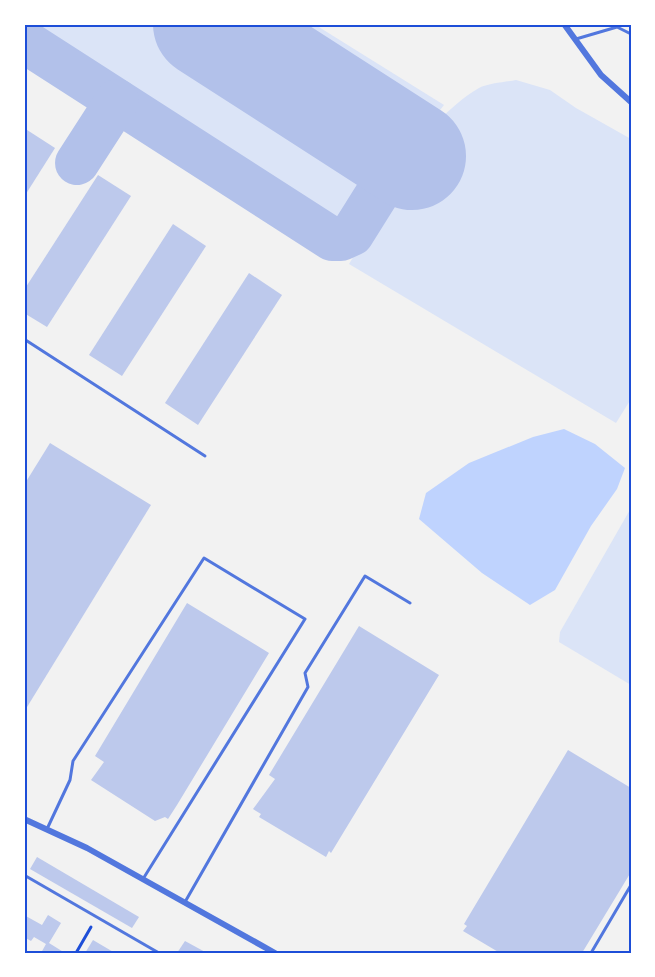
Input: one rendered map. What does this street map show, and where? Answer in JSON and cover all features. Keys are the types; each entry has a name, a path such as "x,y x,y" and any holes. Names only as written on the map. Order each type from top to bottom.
{"street":[{"path":"564,24 601,75 631,102"},
{"path":"24,819 143,879 275,953"}],"lane":[{"path":"576,39 617,27 631,34"},
{"path":"24,339 205,456"},
{"path":"47,829 70,780 73,761 204,558 305,619 143,879"},
{"path":"184,902 308,687 305,673 365,576 410,603"},
{"path":"24,875 159,953"},
{"path":"591,953 631,885"}],"path":[{"path":"76,953 91,927"}],"shaded area":[{"path":"24,24 166,24 379,161 367,193 340,226 310,212 24,30"},
{"path":"257,24 314,24 444,105 424,130"},
{"path":"516,80 550,90 576,108 631,139 631,399 616,423 349,264 435,124 461,100 479,88"},
{"path":"631,508 631,685 559,642 560,632"}],"water":[{"path":"564,429 595,444 625,468 617,489 591,526 555,590 530,605 482,573 419,519 426,493 469,463 533,437"}],"building":[{"path":"24,128 55,148 24,197"},
{"path":"98,175 131,196 47,327 24,313 24,290"},
{"path":"173,224 206,246 122,376 89,355"},
{"path":"249,273 282,295 198,425 165,403"},
{"path":"50,443 151,505 24,712 24,485"},
{"path":"187,603 269,653 168,819 165,817 155,821 91,780 104,762 95,756"},
{"path":"359,626 439,675 331,853 329,851 326,857 259,817 261,814 253,809 275,779 269,775"},
{"path":"568,750 631,788 631,872 582,953 500,953 463,931 467,926 464,924"},
{"path":"37,857 139,917 132,928 30,869"},
{"path":"24,915 42,925 48,915 61,923 49,943 65,953 41,953 46,944 34,937 31,941 24,937"},
{"path":"93,940 115,953 85,953"},
{"path":"185,941 207,953 177,953"}],"taxiway":[{"path":"24,41 332,239 341,239 352,234 404,151"},
{"path":"77,163 117,101"}],"runway":[{"path":"207,24 412,156"}]}
